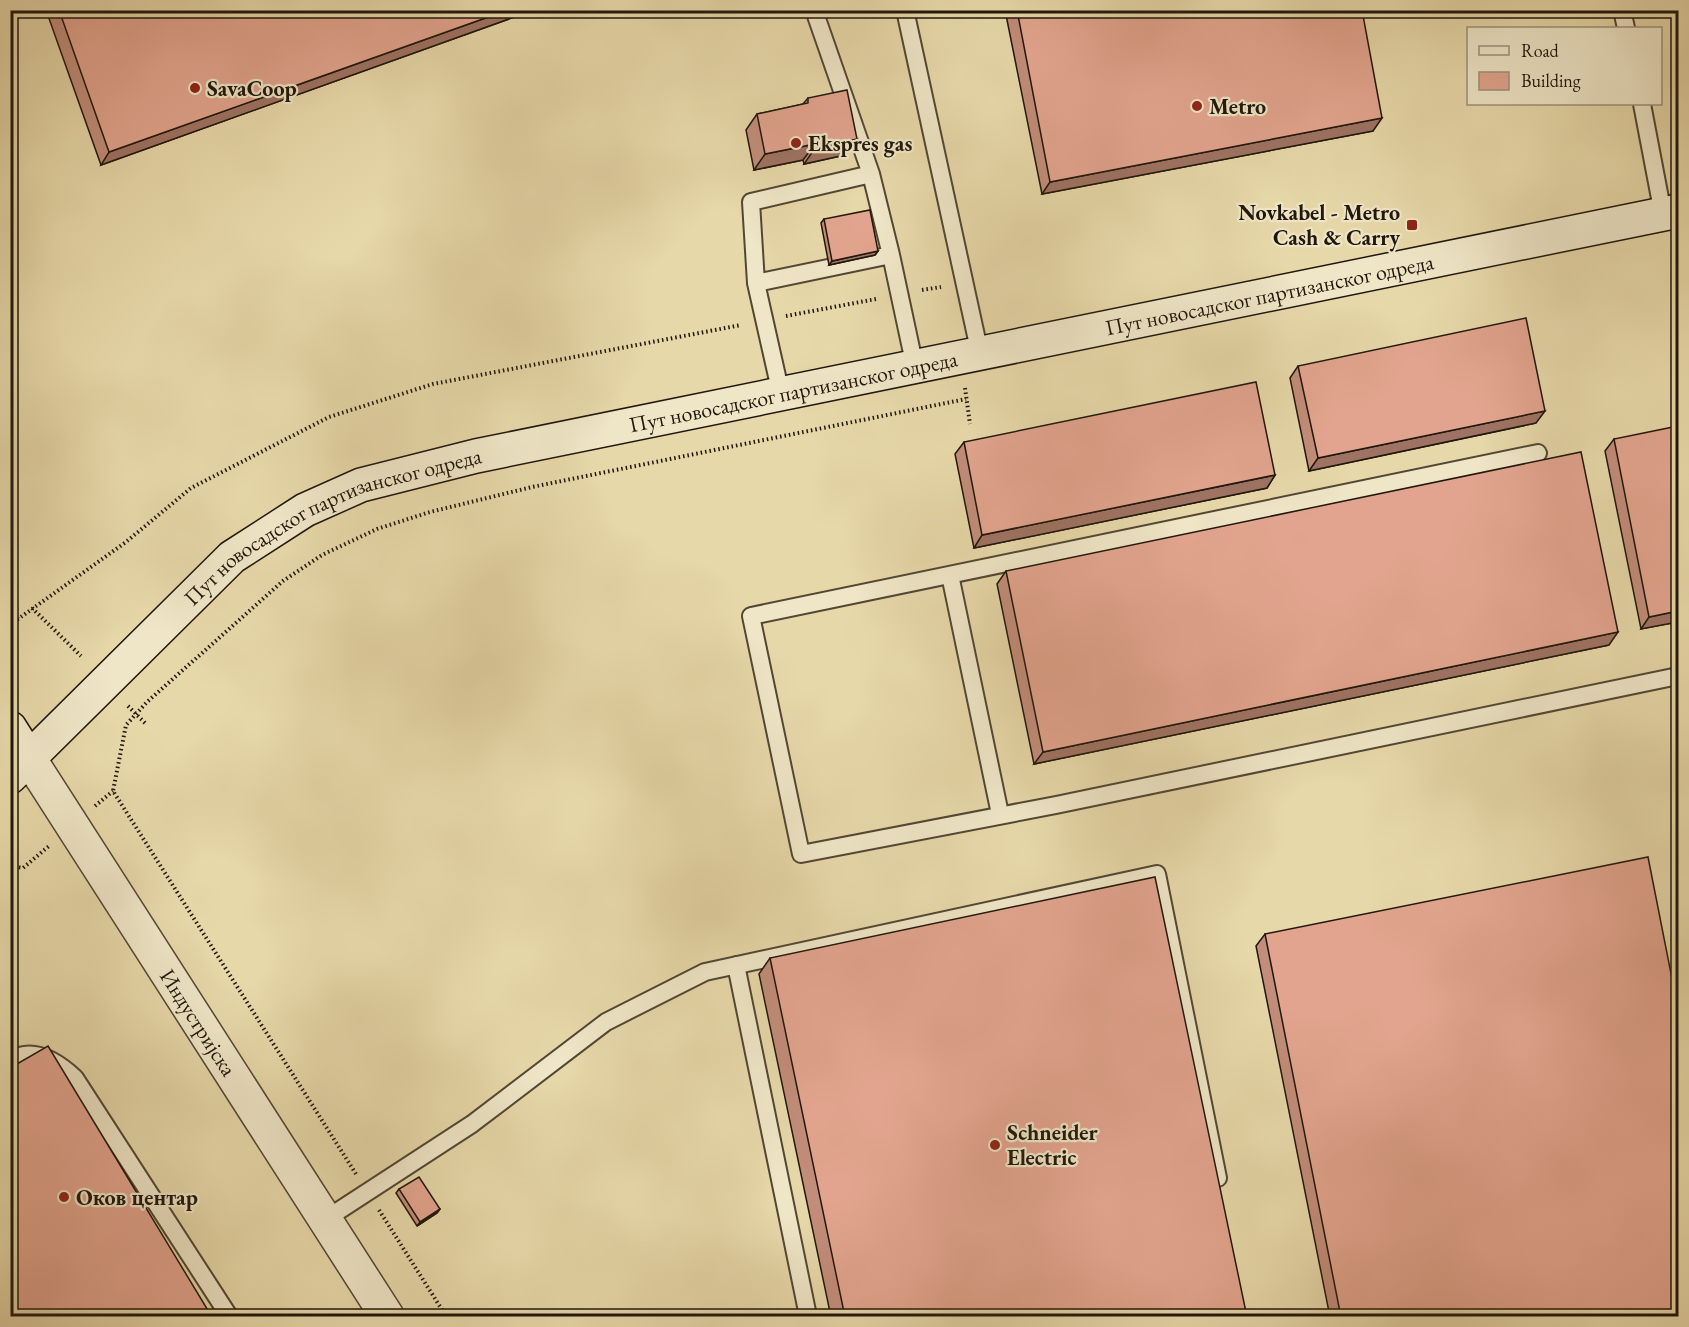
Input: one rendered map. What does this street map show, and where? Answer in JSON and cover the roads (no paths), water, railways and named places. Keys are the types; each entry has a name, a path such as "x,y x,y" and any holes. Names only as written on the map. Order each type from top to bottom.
{"street":[{"name":"Пут новосадског партизанског одреда","path":"20,767 232,557 305,510 361,485 476,456 1671,212"},
{"name":"Индустријска","path":"10,728 20,767 326,1219 387,1317"}],"lane":[{"path":"814,10 871,174 915,367"},
{"path":"905,10 980,354"},
{"path":"1622,10 1626,27"},
{"path":"1642,105 1671,212"},
{"path":"781,394 756,283 751,202 871,174"},
{"path":"756,283 891,255"},
{"path":"1538,453 751,616 801,854 1056,805 1678,676"},
{"path":"950,575 1000,814"},
{"path":"326,1219 472,1124 606,1022 705,972 1158,874 1222,1200"},
{"path":"736,965 808,1317"},
{"path":"10,1060 18,1055 38,1056 58,1062 75,1078 229,1317"}],"place":[{"name":"SavaCoop","path":"195,88"},
{"name":"Metro","path":"1197,106"},
{"name":"Ekspres gas","path":"796,143"},
{"name":"Novkabel - Metro Cash & Carry","path":"1412,225"},
{"name":"Schneider Electric","path":"995,1145"},
{"name":"Оков центар","path":"64,1197"}]}
